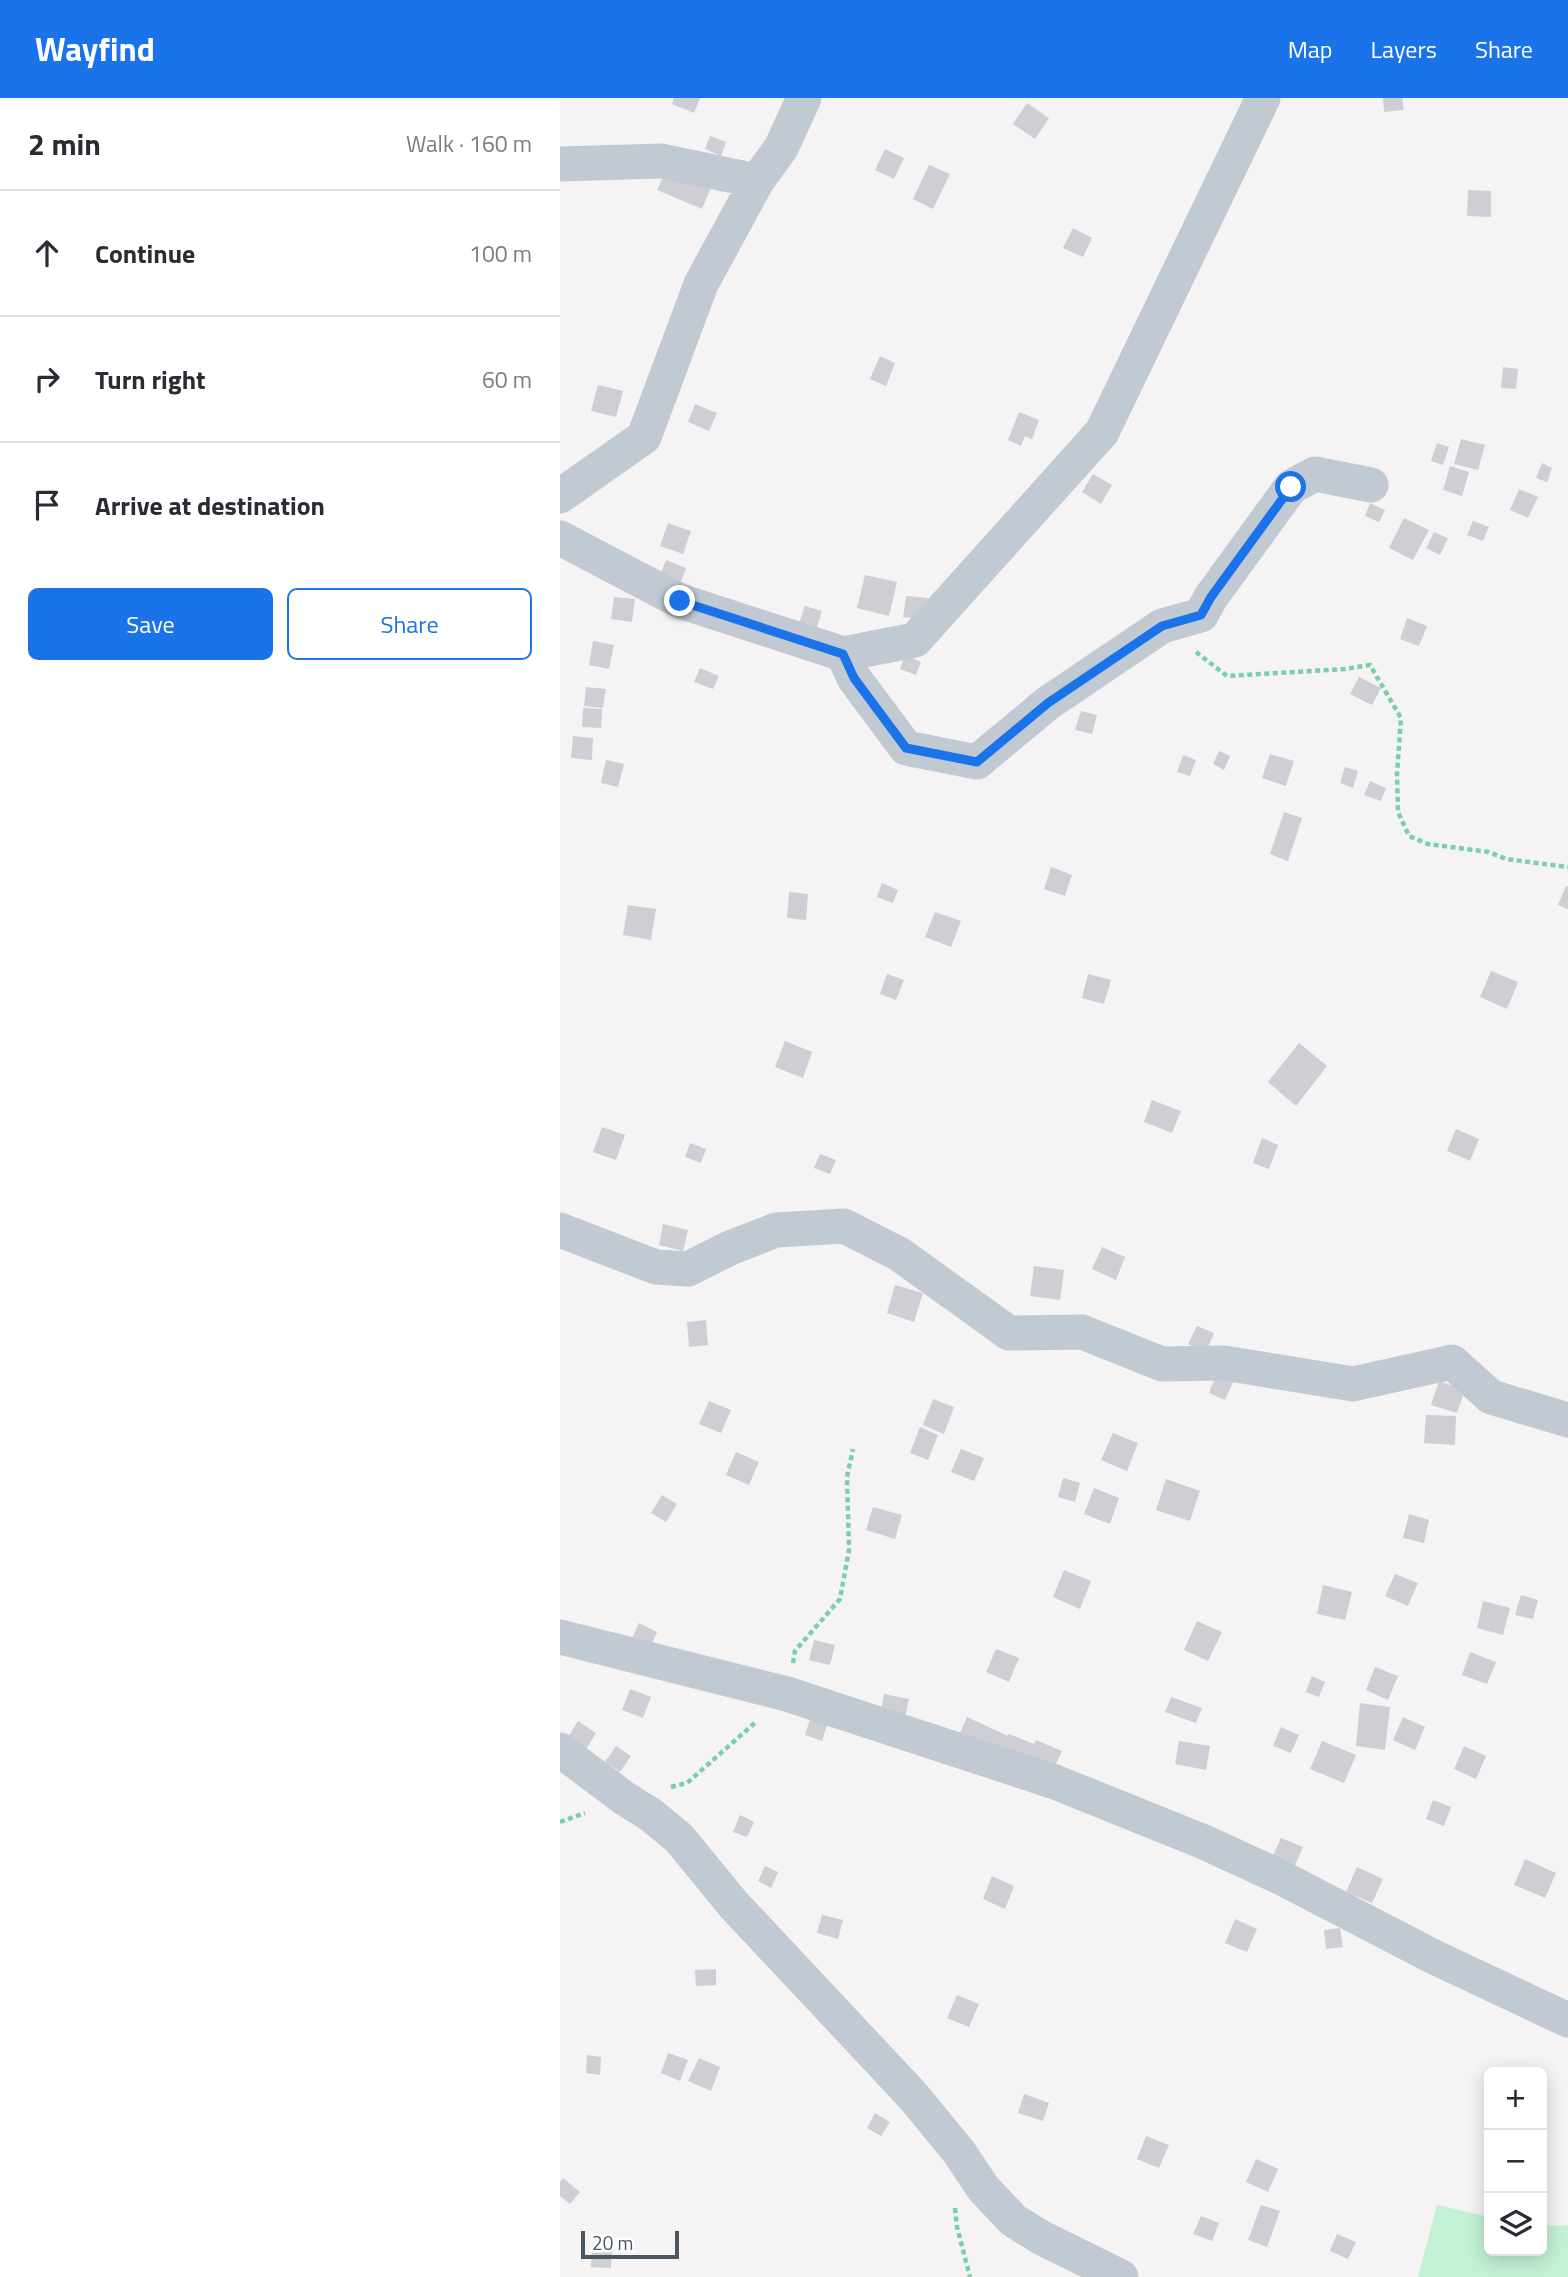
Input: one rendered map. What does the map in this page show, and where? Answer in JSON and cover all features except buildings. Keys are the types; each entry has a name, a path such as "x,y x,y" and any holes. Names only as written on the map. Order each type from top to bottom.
{"street":[{"path":"560,495 644,437 701,284 757,181 781,148 804,98"},
{"path":"560,538 680,601 843,654 915,640 1102,432 1263,98"},
{"path":"560,164 662,161 757,181"},
{"path":"843,654 854,678 906,748 977,762 1048,703 1162,626 1201,615 1291,487 1315,474 1371,485"},
{"path":"560,1230 656,1266 688,1269 730,1248 776,1230 844,1226 899,1254 1009,1333 1082,1332 1162,1364 1224,1363 1353,1384 1452,1362 1491,1397 1568,1420"},
{"path":"560,1637 786,1694 1055,1782 1266,1870 1434,1957 1568,2020"},
{"path":"560,1750 679,1838 733,1904 914,2096 959,2151 983,2188 1013,2220 1042,2238 1121,2277"}],"path":[{"path":"1162,626 1227,676 1370,665 1402,718 1397,774 1398,812 1409,836 1428,844 1489,852 1506,859 1568,867"}],"green space":[{"path":"1437,2205 1484,2216 1484,2256 1547,2256 1547,2226 1568,2225 1568,2277 1418,2277"}],"route":[{"path":"680,601 843,654 854,678 906,748 977,762 1048,703 1162,626 1201,615 1211,597 1291,487"}]}
